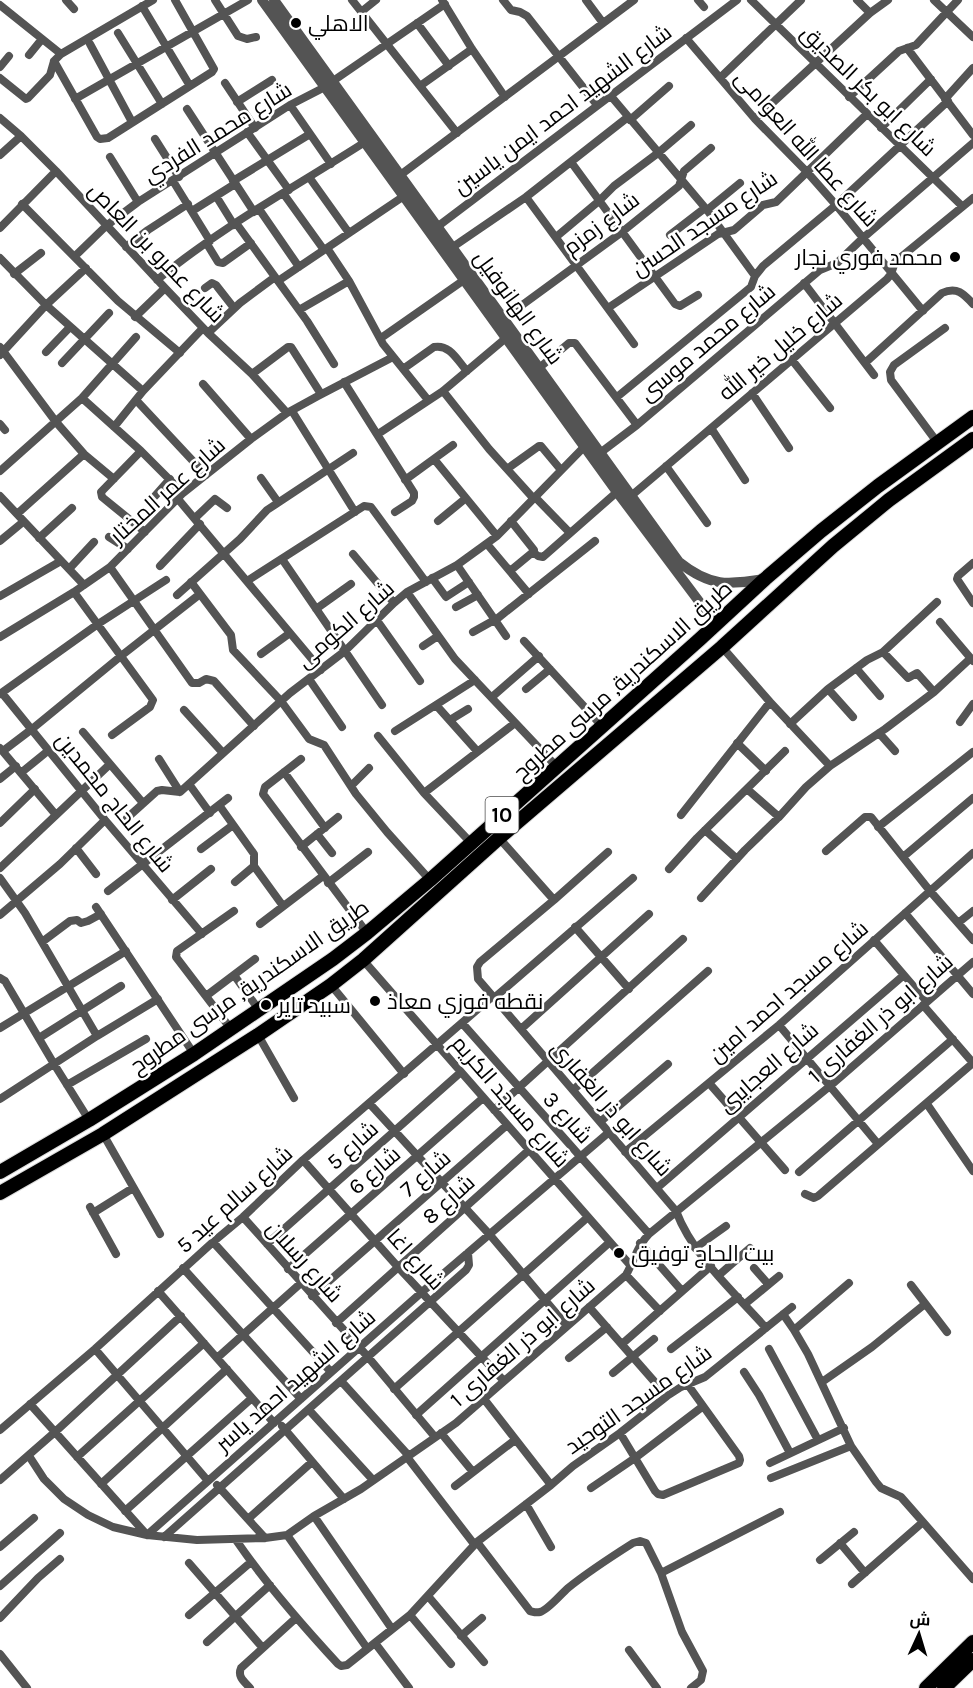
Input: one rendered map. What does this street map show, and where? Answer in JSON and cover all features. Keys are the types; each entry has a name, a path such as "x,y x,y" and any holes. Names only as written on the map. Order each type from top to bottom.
{"main road":[{"name":"طريق الاسكندرية, مرسى مطروح","path":"0,1172 89,1120 194,1054 333,960 471,843 765,579 862,499 937,442 971,422"},
{"name":"طريق الاسكندرية, مرسى مطروح","path":"0,1193 103,1134 272,1026 331,985 363,960 499,838 726,643 833,546 889,500 971,446"},
{"path":"716,624 726,643"},
{"path":"260,1010 272,1026"},
{"path":"926,1688 973,1642"},
{"path":"944,1688 973,1660"}],"street":[{"path":"66,0 75,9"},
{"path":"54,61 97,137 108,138 214,69 175,0"},
{"path":"214,0 238,36 247,39 256,37"},
{"path":"75,99 248,0"},
{"name":"شارع الهانوفيل","path":"262,0 329,84 396,178 404,196 503,319 679,562 704,578 726,583 765,579"},
{"name":"شارع الهانوفيل","path":"274,0 365,142 437,227 464,280 584,447 716,624"},
{"path":"352,0 457,133"},
{"path":"361,12 376,0"},
{"path":"503,0 511,10 527,16 597,105"},
{"path":"586,0 603,23"},
{"path":"396,178 634,0"},
{"name":"شارع الشهيد احمد ايمن ياسين","path":"437,227 737,0"},
{"name":"شارع ابو بكر الصديق","path":"751,0 962,206"},
{"path":"720,78 801,0"},
{"path":"857,0 870,13"},
{"path":"755,119 870,13 888,0"},
{"path":"934,0 973,37"},
{"path":"849,97 899,51 916,45 958,0"},
{"path":"443,2 505,97"},
{"name":"شارع محمد الفردي","path":"75,256 106,226 138,202 290,105 329,84 417,23 443,2"},
{"path":"0,78 27,99 50,75 54,61 61,54 145,3 190,86"},
{"path":"0,5 61,54"},
{"path":"417,23 449,66"},
{"path":"118,33 162,104"},
{"name":"شارع عطا الله العوامى","path":"686,38 755,119 836,205 923,311"},
{"path":"29,56 42,39"},
{"path":"90,44 132,122"},
{"path":"907,48 973,135"},
{"path":"420,86 472,49"},
{"path":"0,67 9,56"},
{"path":"617,398 751,287 755,276 763,266 836,205 900,146 946,100 973,68"},
{"path":"237,102 272,80"},
{"path":"881,128 931,80"},
{"path":"225,83 286,191 349,281 393,357 428,400"},
{"path":"448,250 526,197 669,86"},
{"path":"610,95 706,209 755,276"},
{"path":"290,105 331,164"},
{"path":"187,109 234,182 299,267"},
{"name":"شارع مسجد الحسن","path":"608,308 718,234 734,230 763,206 776,202 867,114"},
{"name":"شارع عمرو بن العاص","path":"0,118 56,171 205,330 289,412 355,512"},
{"path":"556,237 614,186 691,125"},
{"path":"126,247 148,230 216,196 267,160 310,134"},
{"path":"0,155 21,136"},
{"path":"155,139 218,262 223,263 251,243"},
{"path":"157,280 235,224 365,142"},
{"name":"شارع محمد موسى","path":"600,453 638,425 819,270 837,263 973,142"},
{"name":"شارع زمزم","path":"503,319 622,232 679,186 684,171 711,148"},
{"path":"110,157 138,202"},
{"path":"571,162 675,304 681,306 698,295"},
{"path":"0,228 56,171"},
{"path":"309,177 349,233"},
{"path":"670,235 740,183"},
{"path":"216,196 300,310 334,364"},
{"path":"114,427 143,391 205,330 277,279 299,267 404,196"},
{"path":"526,197 634,344"},
{"name":"شارع خليل خير الله","path":"631,496 887,279 895,262 973,198"},
{"path":"22,204 135,317 180,353"},
{"path":"14,274 41,253"},
{"path":"0,258 69,327 143,391"},
{"path":"86,268 1,352 84,454 114,479"},
{"path":"381,338 464,280"},
{"path":"300,310 349,281"},
{"path":"205,288 212,283 216,285 234,308"},
{"path":"804,283 874,375"},
{"path":"135,317 165,288"},
{"path":"865,363 942,293 957,290 973,304"},
{"path":"62,363 108,313"},
{"path":"46,352 69,327"},
{"path":"937,442 891,380 890,372 894,365 945,328"},
{"path":"0,471 82,398 136,337"},
{"path":"378,434 443,391 506,338"},
{"path":"539,368 569,342 574,343 638,425"},
{"path":"403,369 438,346 446,348 467,371"},
{"path":"252,374 291,347 321,394"},
{"name":"شارع عمر المختار","path":"0,637 110,567 181,496 251,439 289,412 393,357"},
{"path":"792,360 830,408"},
{"path":"344,382 378,434 414,497 412,501 395,512"},
{"path":"203,384 251,439"},
{"path":"443,391 507,469 570,533"},
{"path":"752,393 789,448"},
{"path":"82,398 170,479 197,521 321,670"},
{"path":"136,400 206,475"},
{"path":"711,428 745,480"},
{"path":"405,480 453,445"},
{"path":"507,469 541,446 561,470"},
{"name":"شارع الكومى","path":"180,792 281,701 345,651 407,592 457,565 497,536 584,447"},
{"path":"141,451 101,492 102,497 145,532"},
{"path":"177,595 278,502 353,453"},
{"path":"0,541 84,454"},
{"path":"434,459 497,536"},
{"path":"666,466 707,523"},
{"path":"261,478 278,502"},
{"path":"155,496 170,479"},
{"path":"511,521 533,547 533,552 543,557 617,492"},
{"path":"0,496 84,585"},
{"path":"438,521 466,498"},
{"path":"160,566 215,499 227,508"},
{"path":"248,581 364,506 371,507 429,580 446,597 469,582"},
{"path":"39,538 72,508"},
{"path":"109,537 128,549"},
{"path":"473,632 495,620 595,541"},
{"path":"69,569 94,542"},
{"path":"487,544 529,594"},
{"path":"510,571 533,552"},
{"path":"353,554 394,603"},
{"path":"282,559 382,705"},
{"path":"0,596 61,561"},
{"path":"973,563 958,576 958,582 973,603"},
{"path":"457,565 506,636"},
{"path":"110,567 192,682 199,683 206,679 214,681 254,726"},
{"path":"1,693 98,624 166,580"},
{"path":"191,582 231,634 233,650 281,701 309,739 324,745 351,786 387,832 430,879"},
{"path":"316,609 351,584"},
{"path":"74,592 151,697 153,704 112,735"},
{"path":"407,592 455,659 557,767"},
{"path":"56,815 1,749 32,729 200,594"},
{"path":"456,607 478,595"},
{"path":"790,724 828,689 876,654 883,652 937,602"},
{"path":"376,620 420,681"},
{"path":"701,898 830,766 934,692 972,660 940,622"},
{"path":"261,654 290,633"},
{"path":"423,646 438,636"},
{"path":"524,641 602,726"},
{"path":"726,643 770,702 830,766"},
{"path":"883,652 908,678 917,673 934,692"},
{"path":"492,698 539,656"},
{"path":"856,668 880,696"},
{"path":"526,689 550,669"},
{"path":"309,679 342,727"},
{"path":"395,730 475,680"},
{"path":"828,689 853,717"},
{"name":"شارع الحاج محمدين","path":"1,693 202,934"},
{"path":"681,815 770,702"},
{"path":"960,722 973,704"},
{"path":"436,705 477,751"},
{"path":"450,720 468,709"},
{"path":"184,710 223,753"},
{"path":"424,793 515,723"},
{"path":"83,732 143,803"},
{"path":"879,733 895,752"},
{"path":"378,736 424,793 481,854"},
{"path":"737,743 766,771"},
{"path":"0,779 49,750"},
{"path":"669,869 785,751"},
{"path":"878,827 972,754"},
{"path":"159,759 180,792"},
{"path":"301,759 265,787 263,794 367,933"},
{"path":"0,868 110,764"},
{"path":"351,786 369,768"},
{"path":"284,772 325,828"},
{"path":"189,784 210,813"},
{"path":"0,823 35,789"},
{"path":"747,789 779,817"},
{"path":"127,818 158,791 180,792"},
{"path":"108,891 228,798"},
{"path":"903,857 973,798"},
{"path":"219,805 254,854 254,866 283,906"},
{"path":"826,851 867,816 871,817 930,891 973,940"},
{"path":"301,847 338,817"},
{"path":"0,915 105,820"},
{"path":"201,849 233,825"},
{"path":"705,830 737,859"},
{"path":"316,834 332,853"},
{"path":"499,838 554,900"},
{"path":"76,848 96,873"},
{"path":"260,924 283,906 368,852"},
{"name":"شارع ابو ذر الغفارى","path":"608,852 480,962 477,967 478,979 676,1211 684,1230 696,1248 766,1328"},
{"name":"شارع مسجد احمد امين","path":"625,1152 779,1025 973,853"},
{"path":"235,882 254,866"},
{"path":"172,900 211,869"},
{"path":"0,878 18,901 98,1036"},
{"name":"شارع سالم عيد 5","path":"0,1430 95,1349 183,1268 243,1217 303,1160 633,878"},
{"path":"42,942 70,921 77,920 85,923 98,910 194,1054"},
{"path":"231,1029 176,954 177,951 234,911"},
{"path":"958,923 973,911"},
{"path":"905,913 973,994"},
{"path":"521,1029 650,914"},
{"path":"575,927 629,989"},
{"path":"494,1110 683,939"},
{"path":"805,1194 814,1198 818,1196 973,1063 874,940"},
{"path":"0,1029 126,951"},
{"path":"206,996 255,959"},
{"name":"شارع مسجد الكريم","path":"363,960 631,1266"},
{"name":"شارع ابو ذر الغفارى 1","path":"29,1456 45,1479 64,1499 88,1515 113,1527 147,1535 197,1539 265,1538 287,1535 408,1457 456,1423 626,1275 640,1243 648,1234 830,1086 973,962"},
{"path":"573,1090 708,971"},
{"path":"234,975 260,1010"},
{"name":"شارع العجايبى","path":"657,1188 904,975"},
{"path":"0,978 5,981 89,1120"},
{"path":"331,985 404,1074"},
{"path":"39,1038 121,986"},
{"path":"0,1099 158,999"},
{"name":"شارع 3","path":"462,1023 648,1234"},
{"path":"779,1025 878,1144"},
{"path":"258,1035 294,1098"},
{"path":"799,1172 953,1039"},
{"path":"67,1085 146,1040"},
{"path":"600,1122 668,1064"},
{"name":"شارع 5","path":"267,1244 460,1072"},
{"path":"709,1083 785,1170"},
{"name":"شارع 6","path":"288,1269 483,1098"},
{"path":"369,1103 490,1235 567,1326"},
{"path":"927,1104 973,1171"},
{"name":"شارع 7","path":"312,1296 507,1125"},
{"name":"شارع الشهيد احمد ياسر","path":"147,1535 422,1292 608,1132"},
{"path":"103,1134 160,1234"},
{"name":"شارع 8","path":"336,1323 529,1150"},
{"name":"شارع اغا","path":"303,1160 504,1381"},
{"path":"116,1254 92,1210 133,1188"},
{"name":"شارع رسلان","path":"243,1217 368,1357 416,1415 473,1472"},
{"path":"394,1389 588,1217"},
{"path":"696,1248 726,1226"},
{"path":"213,1242 331,1372"},
{"path":"416,1415 610,1242"},
{"path":"640,1243 682,1291"},
{"path":"719,1275 750,1248"},
{"name":"شارع الشهيد احمد ياسر","path":"164,1537 466,1270 469,1265 468,1253"},
{"path":"622,1344 711,1266"},
{"path":"183,1268 301,1399"},
{"path":"754,1268 768,1284"},
{"path":"626,1275 660,1311"},
{"path":"671,1349 779,1276"},
{"path":"217,1358 301,1283"},
{"path":"794,1330 849,1283"},
{"path":"911,1285 946,1332"},
{"path":"158,1291 252,1398 285,1430 344,1499"},
{"path":"822,1382 872,1347 925,1304"},
{"path":"589,1307 667,1396"},
{"name":"شارع مسجد التوحيد","path":"296,1618 340,1666 347,1665 410,1615 475,1543 667,1396 705,1377 792,1307"},
{"path":"783,1314 822,1382 851,1446 881,1488 901,1497 973,1579"},
{"path":"0,1480 180,1317"},
{"path":"569,1358 607,1327"},
{"path":"613,1373 654,1339"},
{"path":"77,1456 204,1343"},
{"path":"95,1349 187,1456 220,1488 265,1538"},
{"path":"769,1349 818,1440"},
{"path":"343,1362 352,1371"},
{"path":"101,1484 226,1369"},
{"path":"744,1372 790,1453"},
{"path":"341,1381 408,1457 530,1611 540,1612 545,1609 568,1588 633,1543 640,1541 646,1544 660,1573 679,1626 703,1671 701,1680 691,1688"},
{"path":"620,1433 658,1494 663,1495 739,1463 739,1456 688,1385"},
{"path":"125,1511 252,1398"},
{"path":"484,1399 551,1485"},
{"path":"30,1404 147,1535"},
{"path":"591,1488 702,1407"},
{"path":"309,1410 373,1480"},
{"path":"770,1463 844,1428"},
{"path":"455,1486 516,1440"},
{"path":"771,1478 851,1446"},
{"path":"248,1519 312,1462"},
{"path":"526,1504 551,1547"},
{"path":"660,1573 780,1512"},
{"path":"314,1516 392,1629"},
{"path":"0,1547 34,1518"},
{"path":"852,1584 923,1522"},
{"path":"820,1560 854,1532"},
{"path":"0,1586 60,1533"},
{"path":"287,1535 371,1646 409,1688"},
{"path":"236,1539 251,1562 296,1618 262,1647 239,1671 240,1677 250,1688"},
{"path":"840,1543 865,1573"},
{"path":"0,1618 38,1578 60,1559"},
{"path":"189,1615 251,1562"},
{"path":"189,1563 262,1647"},
{"path":"207,1642 270,1585"},
{"path":"428,1596 484,1662"},
{"path":"410,1615 451,1664"},
{"path":"461,1635 482,1617"},
{"path":"629,1650 657,1688"},
{"path":"0,1655 27,1688"}],"place":[{"name":"الاهلي","path":"296,23"},
{"name":"محمد فوري نجار","path":"955,257"},
{"name":"نقطه فوزي معاذ","path":"375,1001"},
{"name":"سبيد تاير","path":"266,1005"},
{"name":"بيت الحاج توفيق","path":"619,1253"}]}
